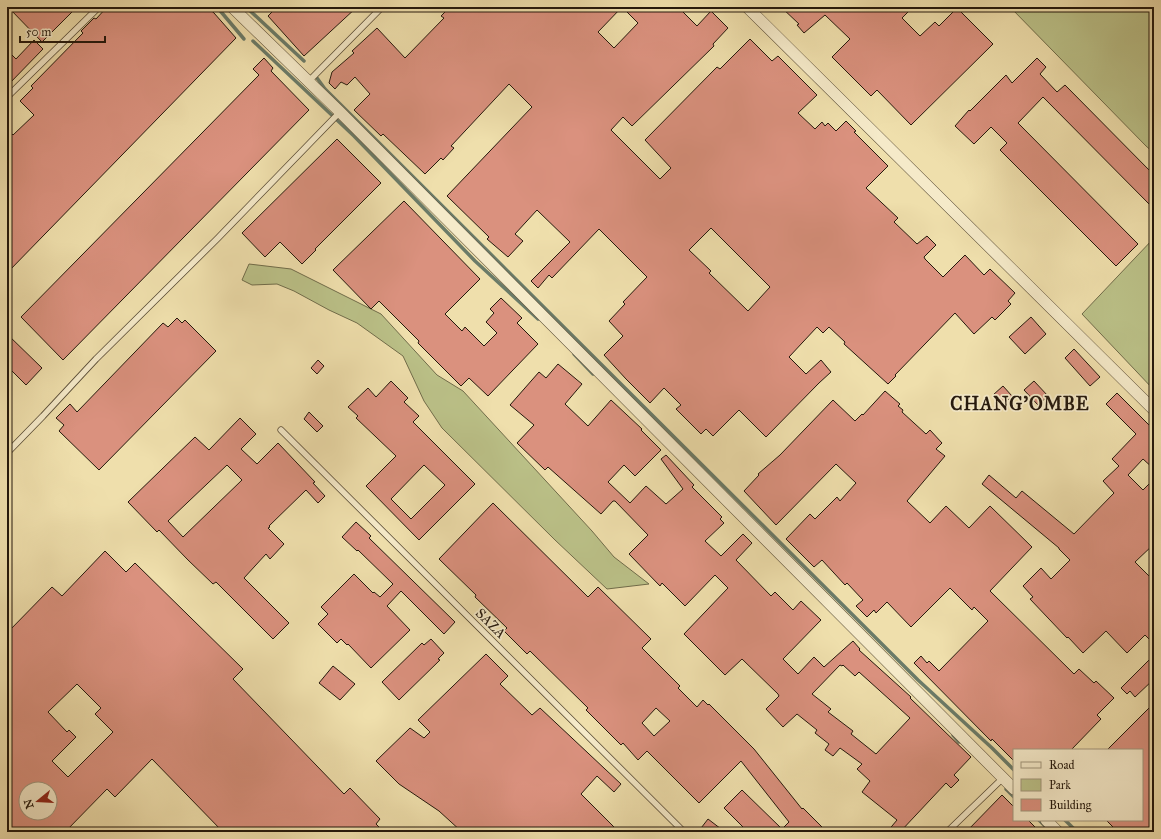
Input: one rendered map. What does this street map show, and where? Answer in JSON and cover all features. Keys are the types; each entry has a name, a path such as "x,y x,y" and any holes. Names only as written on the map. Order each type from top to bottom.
{"street":[{"path":"232,7 309,81 1013,788"},
{"path":"747,7 1154,410"},
{"path":"1047,821 1058,832"}],"lane":[{"path":"7,98 99,7"},
{"path":"309,81 382,7"},
{"path":"7,452 96,359 218,238 340,112"},
{"name":"SAZA","path":"282,430 684,832"},
{"path":"947,832 1003,778"}],"green space":[{"path":"1010,7 1154,7 1154,153 1146,146"},
{"path":"1154,238 1154,390 1082,314"},
{"path":"249,264 291,269 381,314 437,375 463,391 592,531 614,557 649,584 607,589 555,540 442,428 424,401 403,356 357,323 294,291 277,284 252,285 242,280"}],"building":[{"path":"8,7 77,7 42,42"},
{"path":"107,7 207,7 236,38 7,273 7,129 13,135 34,115 20,101 33,88 31,86 83,33 81,31 94,18 96,19"},
{"path":"277,7 357,7 304,56 268,16"},
{"path":"450,7 622,7 678,7 697,26 711,11 728,28 713,44 714,46 632,126 623,117 611,130 660,179 671,168 645,140 717,67 720,69 750,39 772,61 778,56 817,95 798,113 815,129 822,122 825,126 828,123 836,131 846,121 856,131 854,132 888,166 866,188 898,218 894,222 917,244 927,236 936,245 924,257 925,259 943,277 965,255 984,275 990,269 1015,293 1008,301 1011,304 995,320 992,317 974,334 955,313 888,384 844,344 845,342 829,327 823,333 817,327 789,357 806,374 821,360 831,372 766,437 739,410 713,436 706,429 701,434 676,409 681,405 664,388 650,403 604,355 623,336 609,321 625,304 623,302 647,277 599,229 552,278 549,275 538,288 531,281 570,242 537,210 515,234 523,241 508,257 487,239 489,237 447,196 532,107 509,84 451,146 454,148 443,160 441,158 425,174 383,134 381,136 354,110 370,94 355,77 347,85 341,82 335,89 329,83 332,72 354,53 352,51 377,28 405,58 444,18 441,16","holes":["622,7 638,23 614,48 598,32","711,228 770,287 748,311 709,273 711,271 689,250"]},
{"path":"781,7 913,7 902,18 920,36 935,22 939,26 957,8 993,44 911,125 877,90 871,96 832,57 850,39 825,15 804,33 797,25 799,24"},
{"path":"34,40 43,49 7,86 7,50 16,59"},
{"path":"264,58 273,68 271,71 309,110 63,360 21,317 259,75 253,69"},
{"path":"1037,58 1046,67 1040,74 1057,92 1065,85 1154,175 1154,209 1043,97 1018,123 1138,244 1116,266 1000,150 1007,143 991,127 974,144 955,126 969,110 970,111 1006,75 1012,83"},
{"path":"337,139 381,183 302,264 280,242 265,257 242,233"},
{"path":"404,201 480,279 445,314 462,331 465,327 484,346 497,333 486,322 494,313 490,309 501,298 522,318 517,323 538,344 488,396 469,378 461,386 379,301 371,309 333,270"},
{"path":"1031,317 1046,334 1025,354 1009,337"},
{"path":"177,318 182,323 185,320 216,351 99,470 59,431 64,425 56,418 70,404 77,412 163,323 168,327"},
{"path":"7,334 42,368 26,385 7,366"},
{"path":"1074,349 1100,377 1090,386 1065,358"},
{"path":"318,360 324,366 317,374 311,368"},
{"path":"558,364 582,384 565,404 588,426 611,400 642,429 641,430 661,450 635,476 624,465 608,482 630,503 646,486 666,504 683,489 661,459 666,455 694,485 692,487 722,517 720,519 724,523 705,541 721,556 743,534 752,543 736,560 771,596 775,592 793,610 801,601 821,620 783,659 798,674 814,657 824,667 853,641 860,649 859,650 911,697 910,698 971,757 954,775 959,780 951,788 946,783 900,832 887,832 897,820 862,792 870,781 857,769 862,764 840,748 833,756 825,750 829,744 815,733 817,730 797,714 783,727 766,709 779,696 778,694 742,659 725,675 684,634 728,588 715,575 685,606 662,583 660,586 629,554 648,535 615,501 613,501 601,514 548,467 545,470 517,443 534,425 510,405 539,372 546,378","holes":["840,665 843,665 855,676 859,672 910,718 876,754 851,734 853,731 828,712 831,709 812,694"]},
{"path":"391,381 408,398 404,402 419,416 413,422 475,484 419,540 366,486 396,456 356,418 358,416 348,407 368,388 376,397","holes":["424,465 445,485 411,519 391,499"]},
{"path":"1034,381 1048,396 1038,405 1024,390"},
{"path":"1003,386 1012,396 1003,405 993,395"},
{"path":"885,391 900,404 898,406 903,410 902,412 926,434 930,430 942,443 936,449 945,456 907,501 930,523 946,506 969,528 990,506 1032,547 990,591 1074,674 1079,669 1094,683 1096,681 1114,698 1097,715 1101,719 1072,749 1013,749 1013,760 992,739 991,741 914,663 921,656 927,663 929,661 939,671 988,621 974,607 972,610 950,588 911,627 887,602 876,613 874,610 867,617 856,606 863,600 847,583 845,585 822,560 814,567 786,539 810,514 815,519 837,497 840,501 856,483 836,464 776,525 744,491 759,475 758,474 780,455 833,400 855,421 862,414 863,415"},
{"path":"1117,393 1154,430 1154,469 1143,459 1128,475 1143,490 1154,479 1154,544 1135,562 1154,581 1154,644 1145,635 1127,653 1106,631 1083,653 1030,599 1033,597 1023,586 1041,568 1051,579 1070,560 1059,548 982,484 989,475 1016,498 1022,491 1074,534 1114,493 1103,481 1119,466 1112,459 1136,434 1106,404"},
{"path":"309,412 323,426 317,432 304,419"},
{"path":"240,418 256,434 241,449 257,464 278,443 315,482 313,483 325,496 318,503 306,490 269,526 270,527 268,528 284,544 270,559 266,554 244,578 289,623 273,639 216,582 213,584 159,530 157,532 128,502 195,437 209,450","holes":["227,465 242,480 183,537 168,521"]},
{"path":"493,503 588,597 598,587 651,639 642,648 680,686 678,688 697,707 703,700 708,705 709,704 754,749 802,809 803,808 827,832 748,832 724,808 742,790 782,829 789,822 741,761 699,803 647,751 638,760 623,743 621,745 586,710 588,708 530,651 527,654 504,631 507,628 439,559","holes":["656,708 670,721 654,736 642,723"]},
{"path":"356,522 371,536 369,538 455,622 444,634 401,591 387,606 410,630 371,668 348,644 347,645 341,639 337,643 318,624 328,614 321,607 354,574 373,593 374,592 380,597 393,584 358,550 357,551 342,537"},
{"path":"105,551 126,572 135,563 243,669 233,679 344,794 350,788 380,819 376,824 384,832 223,832 152,759 115,797 107,789 65,832 7,832 7,633 52,587 62,596","holes":["77,684 101,708 95,714 113,732 68,777 52,761 76,737 69,730 67,732 48,712"]},
{"path":"431,639 444,653 438,659 440,660 399,700 382,682 422,643 424,645"},
{"path":"486,654 508,676 500,684 532,715 540,708 621,784 614,792 597,776 581,794 619,832 462,832 439,811 399,784 376,761 410,728 424,738 430,732 418,720"},
{"path":"1154,655 1154,679 1135,697 1130,691 1127,694 1121,688"},
{"path":"333,666 355,684 340,700 319,683"},
{"path":"1154,703 1154,832 1118,832 1107,821 1143,821 1143,749 1108,749"},
{"path":"1002,795 1013,806 1013,821 1029,821 1040,832 966,832"},
{"path":"708,819 725,832 698,832"}],"waterway":[{"path":"217,7 244,39"},
{"path":"246,7 304,61"},
{"path":"253,41 354,136 475,261 538,319"},
{"path":"317,78 325,89 918,680 1013,769"},
{"path":"574,354 593,374"},
{"path":"953,735 959,742"},
{"path":"1006,789 1013,796"},
{"path":"1040,821 1045,826"},
{"path":"1066,821 1077,832"}],"district":[{"name":"CHANG'OMBE","path":"1020,404"}]}
